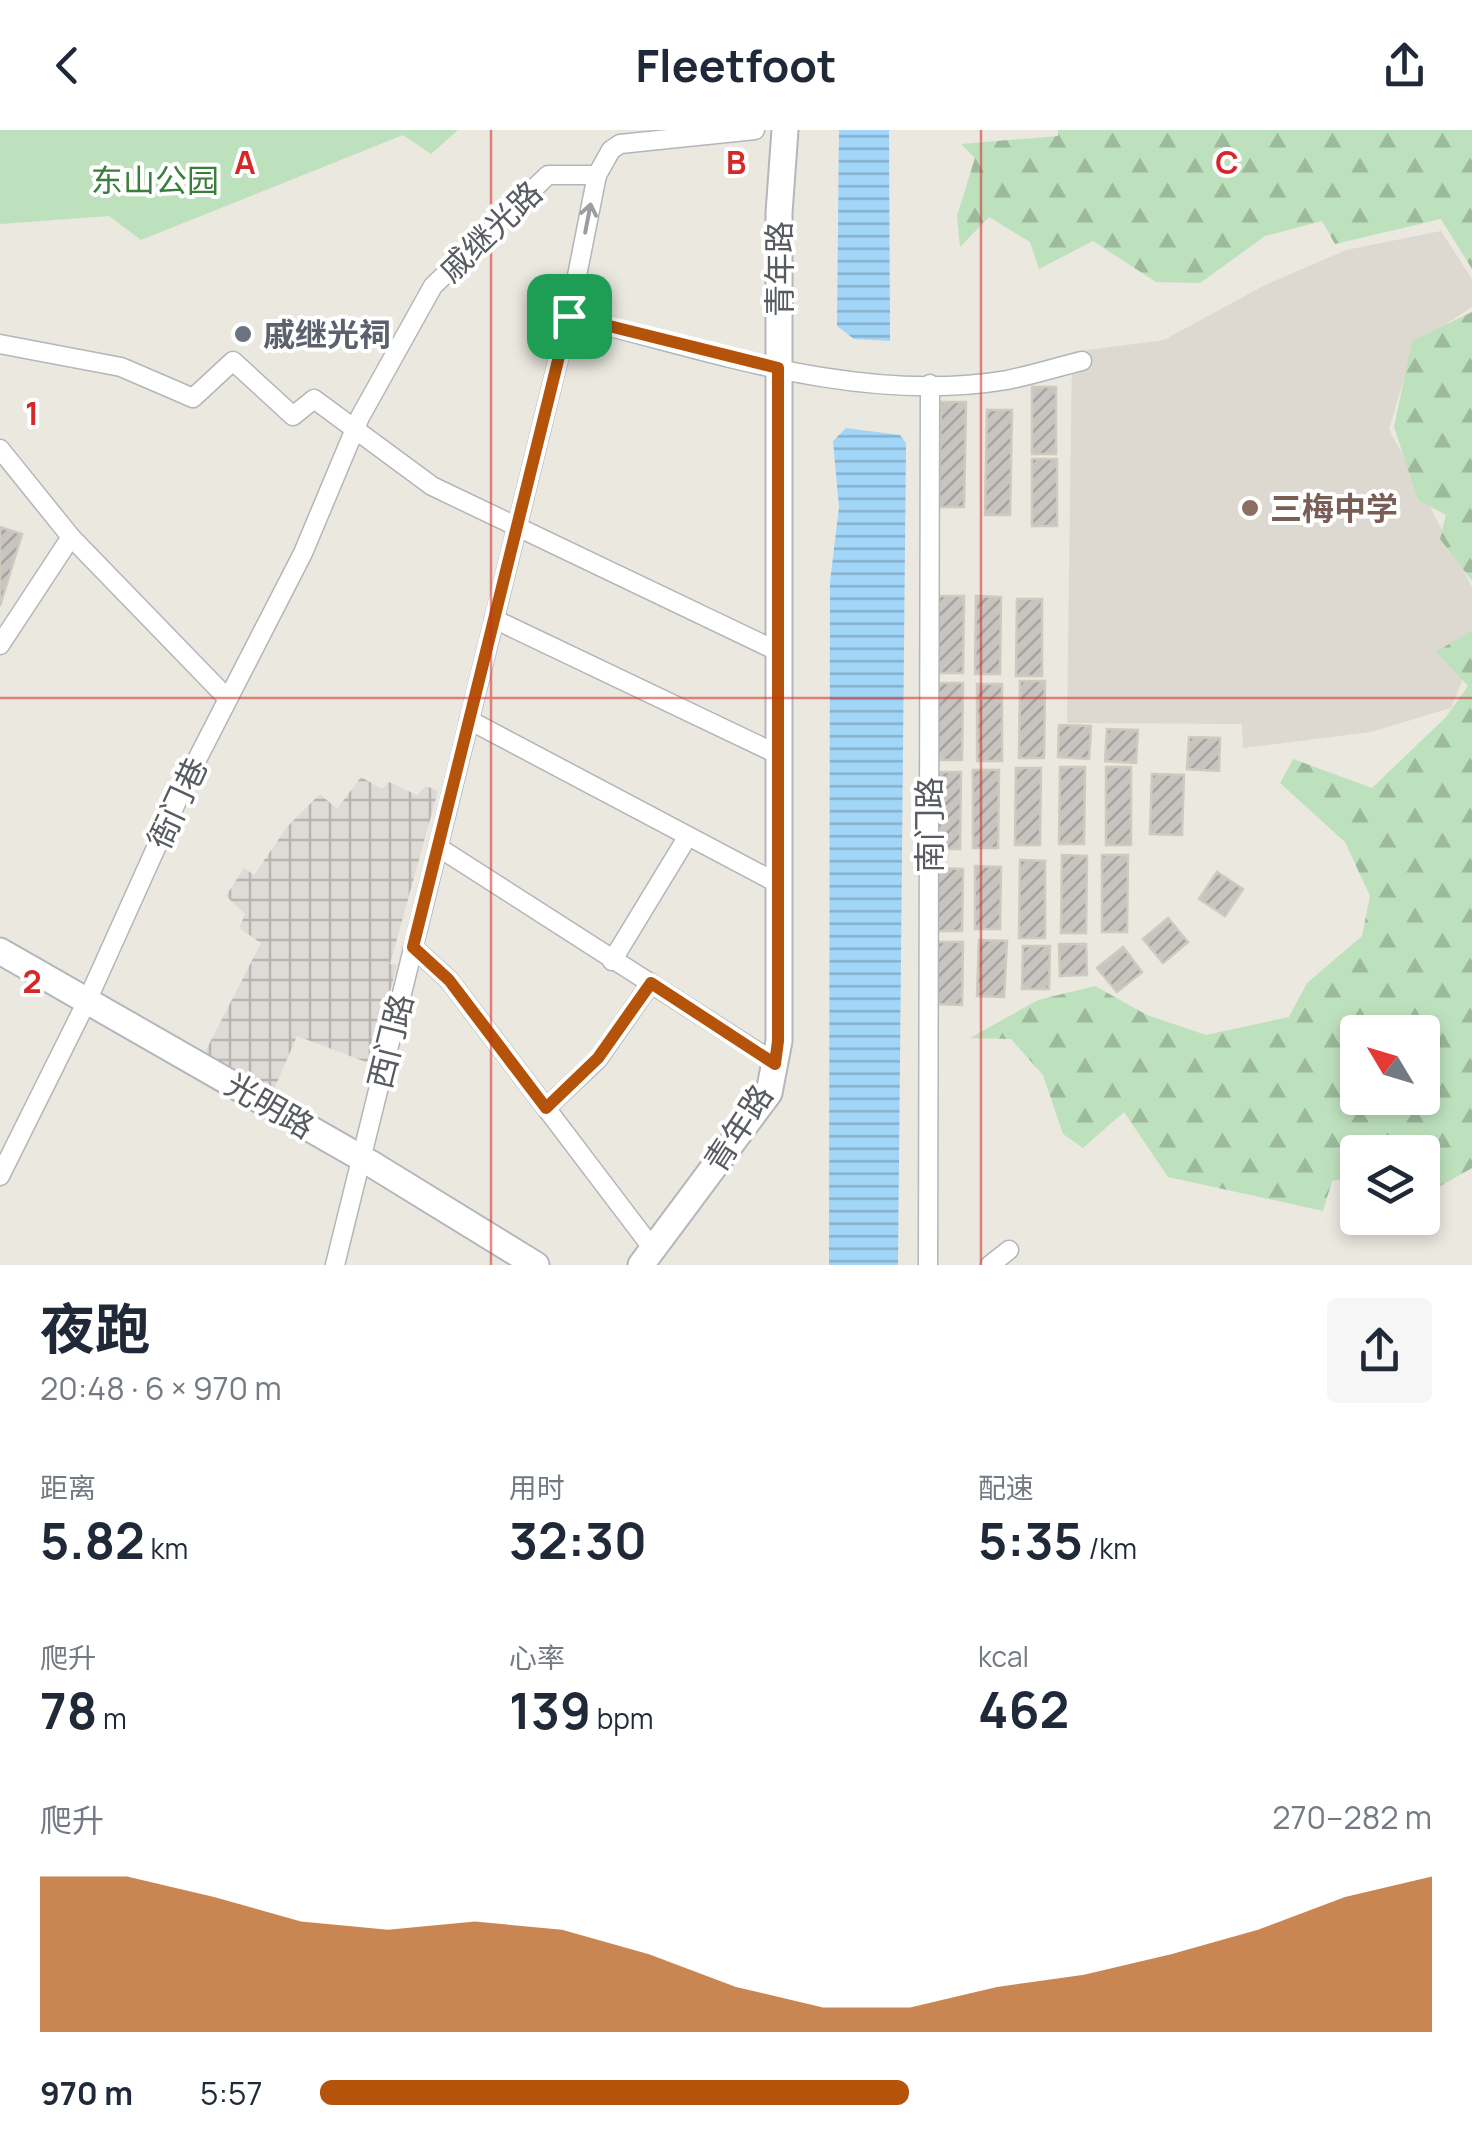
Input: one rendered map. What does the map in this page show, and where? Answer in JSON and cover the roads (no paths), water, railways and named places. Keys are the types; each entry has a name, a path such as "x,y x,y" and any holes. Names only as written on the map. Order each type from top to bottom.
{"main road":[{"name":"青年路","path":"647,1257 769,1092 775,1064 778,213 785,130"},
{"name":"光明路","path":"0,951 361,1158 536,1265"}],"street":[{"path":"597,174 611,150 620,144 755,130"},
{"name":"西门路","path":"335,1265 569,316 597,174"},
{"name":"戚继光路","path":"354,431 433,286 548,176 597,174"},
{"path":"569,316 816,378 925,385 1006,380 1082,361"},
{"path":"0,344 122,366 193,398 233,360 294,416 314,399 432,486 516,530 779,652"},
{"name":"南门路","path":"925,385 928,1265"},
{"name":"衙门巷","path":"0,1176 87,1001 228,699 303,553 354,431"},
{"path":"0,449 72,537 228,699"},
{"path":"0,645 72,537"},
{"path":"494,619 779,756"},
{"path":"469,720 778,884"},
{"path":"612,961 688,836"},
{"path":"438,847 775,1064"},
{"path":"413,947 449,980 546,1108 647,1257"},
{"path":"546,1108 598,1058 651,983"},
{"path":"990,1265 1010,1250"}],"water":[{"path":"839,130 889,130 890,341 854,339 837,326"},
{"path":"846,428 900,435 906,443 898,1265 829,1265 830,582 839,507 833,441"}],"place":[{"name":"戚继光祠","path":"243,334"},
{"name":"三梅中学","path":"1250,508"}],"park label":[{"name":"东山公园","path":"155,180"}]}
